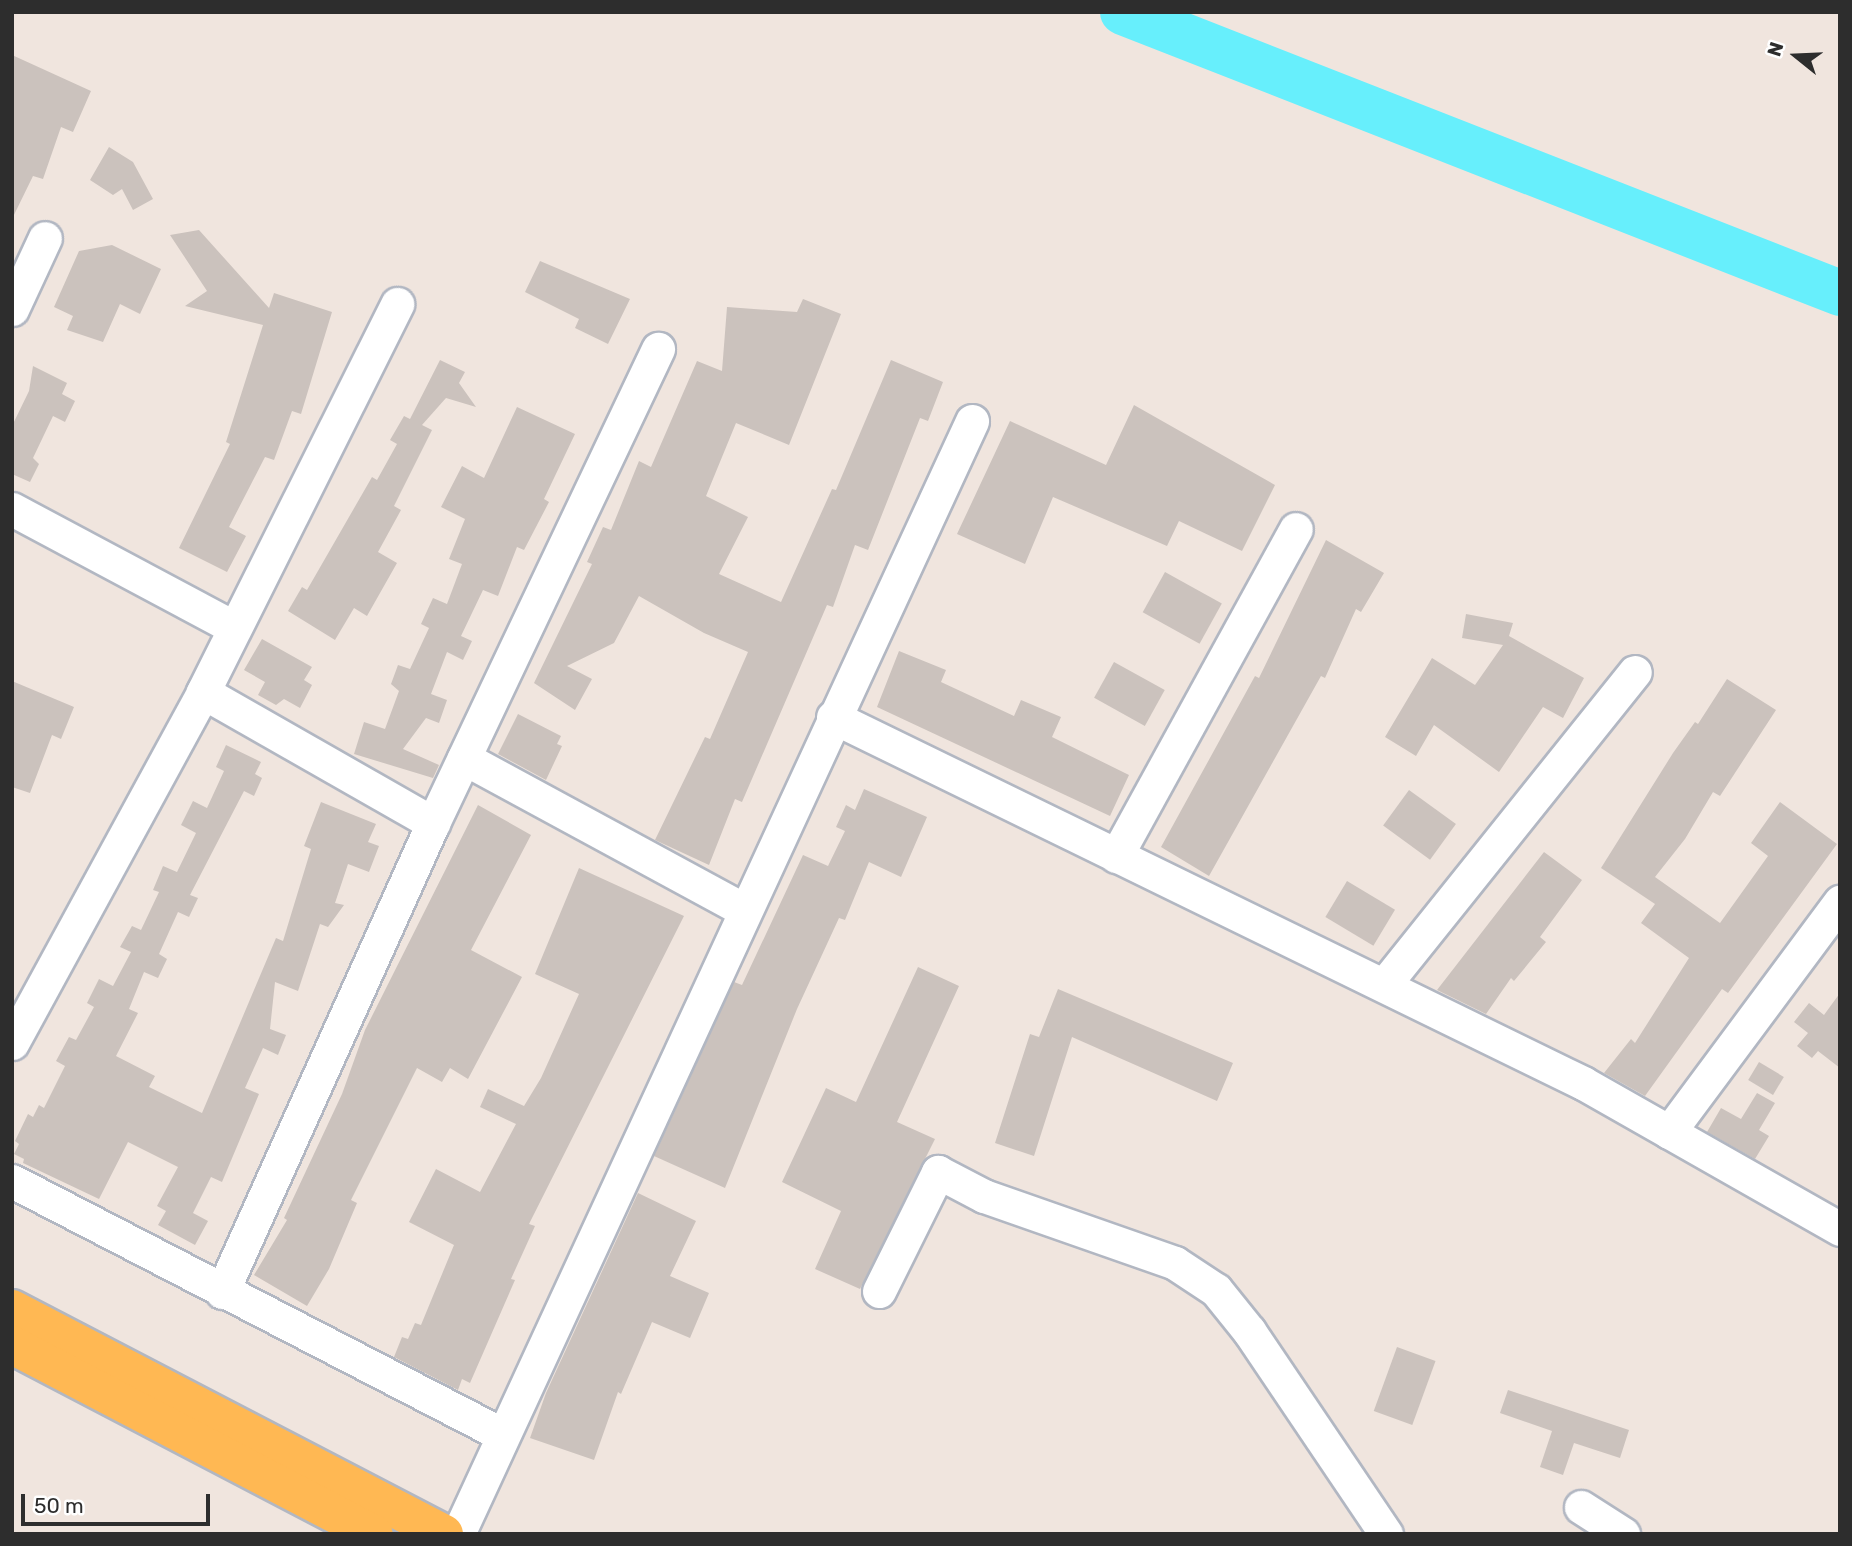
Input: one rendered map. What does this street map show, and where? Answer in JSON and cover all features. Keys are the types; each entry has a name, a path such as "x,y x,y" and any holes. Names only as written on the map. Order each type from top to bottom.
{"main road":[{"path":"12,1308 444,1534"},
{"path":"12,1345 374,1534"}],"street":[{"path":"12,309 45,238"},
{"path":"12,1043 203,692 233,627 397,304"},
{"path":"222,1292 433,823 658,349"},
{"path":"458,1534 972,421"},
{"path":"12,509 233,627"},
{"path":"1116,856 1296,529"},
{"path":"1384,985 1635,673"},
{"path":"203,692 433,823"},
{"path":"833,717 1583,1083 1840,1229"},
{"path":"464,758 744,910"},
{"path":"1669,1132 1840,902"},
{"path":"880,1291 938,1172 984,1196 1175,1263 1216,1290 1250,1331 1386,1534"},
{"path":"12,1181 222,1292 503,1435"},
{"path":"1581,1507 1623,1534"}],"building":[{"path":"12,55 91,91 73,132 61,127 43,179 33,176 12,219"},
{"path":"109,147 133,162 153,199 133,210 122,189 113,195 90,180"},
{"path":"199,230 269,308 274,293 332,312 301,414 292,411 274,460 265,457 229,527 246,536 227,572 179,548 230,444 226,442 263,325 185,306 207,291 170,235"},
{"path":"112,245 161,269 140,314 120,304 103,342 67,330 73,316 54,307 79,251"},
{"path":"540,261 630,299 608,344 575,328 579,319 525,292"},
{"path":"803,299 841,314 789,445 736,423 706,496 748,517 719,574 781,602 832,489 836,490 891,360 943,382 928,421 920,418 868,550 855,545 833,607 827,605 742,802 735,799 709,865 655,840 705,737 710,739 748,652 704,633 639,596 614,643 567,666 592,679 575,710 534,683 592,564 587,562 603,527 611,530 639,461 651,467 697,361 722,371 727,307 797,312"},
{"path":"440,360 465,372 459,383 476,407 446,398 422,425 432,430 394,506 401,510 378,552 397,563 367,616 354,608 335,640 288,611 302,587 307,590 372,477 377,480 397,444 390,440 404,416 410,419"},
{"path":"33,366 67,383 62,394 75,401 65,422 53,416 33,458 39,464 30,482 12,474 12,426 29,391"},
{"path":"1134,405 1275,485 1242,551 1179,521 1167,546 1053,497 1025,564 957,534 1010,421 1106,465"},
{"path":"517,407 575,434 544,499 549,502 524,550 517,547 498,596 483,590 461,636 472,641 463,660 447,652 431,694 447,700 439,723 426,718 403,749 439,765 433,778 354,754 364,722 385,729 399,691 391,684 398,665 410,669 429,628 421,624 433,598 447,604 462,564 449,559 465,519 441,507 462,466 484,478"},
{"path":"1326,540 1384,573 1361,612 1356,609 1325,678 1321,676 1209,876 1161,847 1255,676 1259,678"},
{"path":"1165,572 1222,604 1200,644 1143,612"},
{"path":"1466,614 1513,623 1509,636 1584,678 1563,718 1543,707 1499,772 1434,725 1416,756 1385,737 1432,658 1475,685 1503,645 1462,638"},
{"path":"262,639 312,667 304,680 312,685 300,708 284,699 276,705 258,695 265,682 244,670"},
{"path":"899,651 946,670 941,682 1014,716 1021,700 1061,717 1052,737 1129,775 1110,816 877,707"},
{"path":"1114,662 1165,690 1145,726 1094,698"},
{"path":"1727,679 1776,710 1720,796 1713,792 1685,839 1655,877 1720,923 1768,856 1751,843 1780,802 1837,844 1728,993 1722,989 1645,1096 1604,1073 1631,1039 1635,1043 1689,958 1641,923 1655,904 1601,868 1673,753 1695,722 1698,724"},
{"path":"12,681 74,707 61,739 52,735 30,793 12,787"},
{"path":"518,714 561,736 557,744 562,746 546,780 498,754"},
{"path":"226,745 261,762 255,774 262,778 254,796 244,791 190,895 198,898 189,917 178,912 159,954 167,959 158,978 144,972 129,1009 138,1013 116,1056 155,1076 149,1087 202,1113 276,938 283,941 311,849 304,846 321,802 376,824 368,842 379,846 369,872 348,864 335,903 344,905 328,927 320,924 298,991 275,982 270,1029 286,1035 278,1055 263,1048 245,1088 259,1094 222,1182 211,1177 193,1213 208,1221 195,1245 158,1225 166,1211 157,1206 178,1167 128,1142 99,1199 23,1163 24,1159 14,1154 19,1144 15,1141 28,1114 33,1117 39,1105 44,1108 65,1066 56,1061 69,1037 76,1040 94,1007 87,1003 99,979 113,986 131,952 120,947 132,926 141,930 159,892 153,890 163,866 177,872 196,833 181,825 193,801 207,808 224,771 216,767"},
{"path":"864,789 927,817 901,877 869,862 845,920 839,918 797,1009 725,1188 654,1156 734,982 742,985 803,855 828,866 845,831 836,827 846,805 855,810"},
{"path":"1409,790 1456,824 1430,860 1383,826"},
{"path":"478,805 531,835 471,950 522,977 468,1079 450,1068 442,1082 417,1068 351,1200 357,1203 329,1269 307,1306 254,1275 287,1220 284,1218 342,1094 365,1030"},
{"path":"1544,852 1582,880 1540,937 1546,942 1514,981 1511,978 1486,1014 1437,990"},
{"path":"579,868 684,916 529,1224 535,1226 511,1279 515,1280 470,1383 462,1379 458,1390 394,1357 402,1337 408,1339 415,1323 421,1325 454,1245 409,1222 436,1169 480,1192 516,1124 480,1107 488,1089 524,1106 541,1078 579,994 535,974"},
{"path":"1347,881 1395,910 1373,946 1325,917"},
{"path":"918,967 959,986 897,1122 935,1139 860,1289 815,1269 841,1211 782,1182 826,1088 856,1102"},
{"path":"1058,989 1233,1063 1217,1101 1072,1037 1034,1156 995,1143 1030,1034 1039,1037"},
{"path":"1840,993 1840,1068 1818,1051 1812,1058 1797,1046 1808,1033 1794,1022 1809,1003 1824,1015"},
{"path":"1759,1062 1784,1077 1773,1095 1748,1080"},
{"path":"1757,1093 1775,1103 1759,1130 1769,1136 1755,1159 1707,1132 1721,1108 1741,1119"},
{"path":"638,1193 696,1221 670,1276 709,1293 690,1338 652,1322 621,1394 618,1392 594,1460 530,1438 546,1393"},
{"path":"1397,1347 1436,1361 1412,1425 1374,1411"},
{"path":"1508,1390 1629,1430 1620,1458 1574,1443 1563,1475 1540,1467 1552,1431 1500,1413"}],"waterway":[{"path":"1123,12 1840,293"}]}
